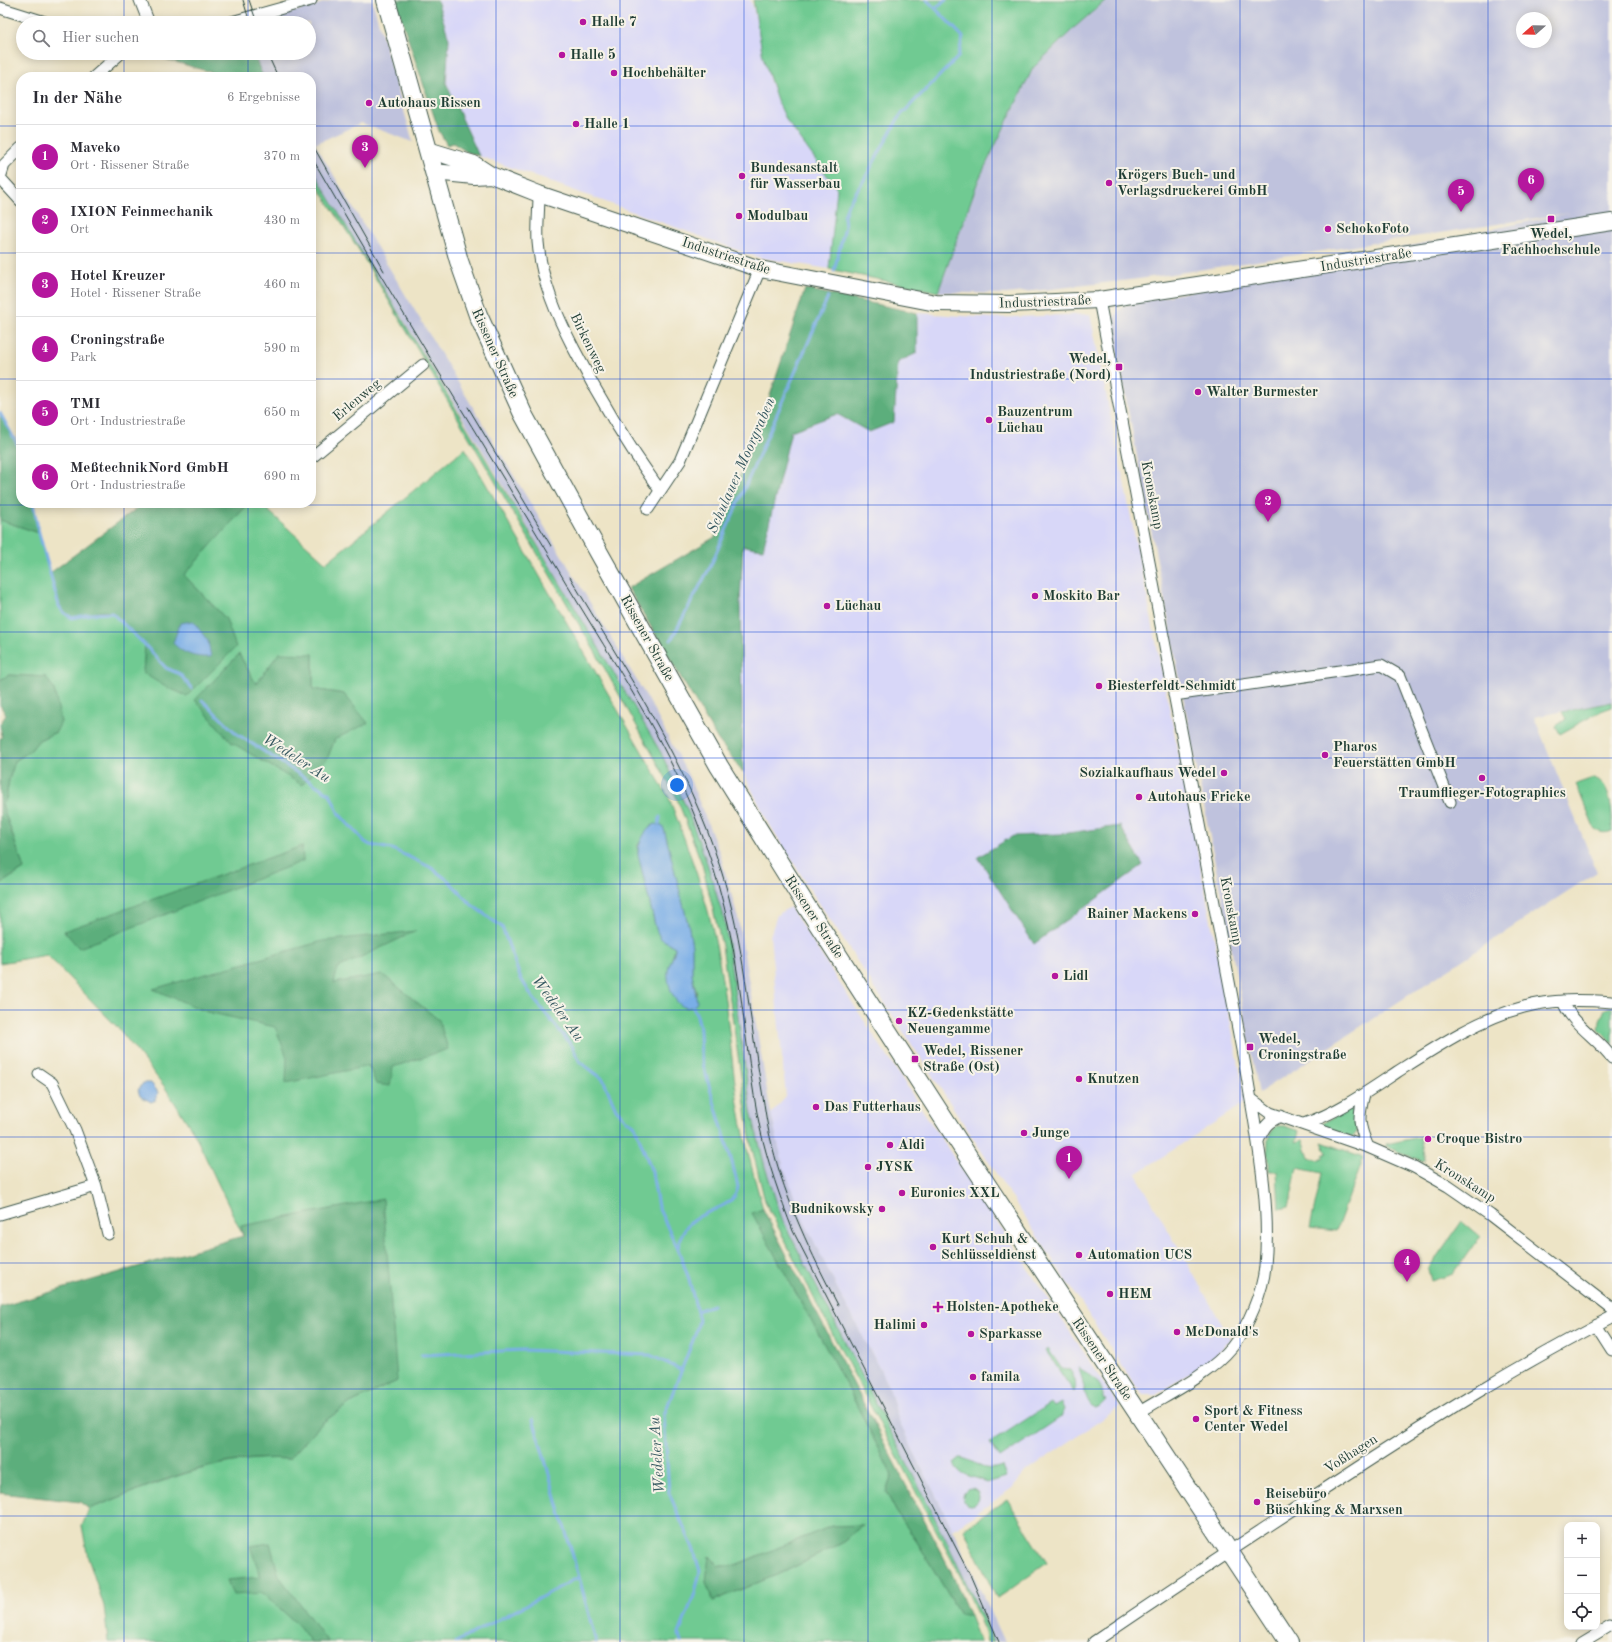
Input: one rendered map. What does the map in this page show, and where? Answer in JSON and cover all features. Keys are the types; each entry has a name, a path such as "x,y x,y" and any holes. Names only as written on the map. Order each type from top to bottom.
{"main road":[{"name":"Rissener Straße","path":"386,0 467,285 505,377 523,414 598,551 720,766 807,907 971,1161 1289,1642"}],"street":[{"path":"140,0 146,16"},
{"path":"254,16 311,0"},
{"path":"0,8 26,16"},
{"path":"100,72 113,60"},
{"name":"Industriestraße","path":"427,147 474,164 491,175 539,194 760,269 936,303 1010,304 1099,300 1612,222"},
{"path":"16,152 2,164 0,178 16,196"},
{"name":"Industriestraße","path":"434,172 474,176 491,175"},
{"name":"Birkenweg","path":"539,194 538,243 545,281 560,321 596,394 624,439 660,489"},
{"path":"648,509 680,461 760,269"},
{"name":"Kronskamp","path":"1099,300 1251,1099 1270,1113 1368,1147 1414,1167 1471,1201 1612,1309"},
{"name":"Erlenweg","path":"316,454 423,365"},
{"path":"1174,695 1381,665 1400,676 1450,802"},
{"path":"1563,1001 1567,1011 1605,1048 1612,1058"},
{"path":"1304,1124 1321,1118 1364,1094 1409,1064 1486,1020 1526,1006 1563,1001 1612,1002"},
{"path":"39,1074 52,1083 75,1130 96,1186 108,1234"},
{"path":"1364,1094 1358,1116 1361,1132 1368,1147"},
{"path":"1138,1413 1213,1365 1232,1347 1246,1324 1257,1300 1265,1267 1265,1221 1258,1141 1251,1099"},
{"path":"1258,1141 1264,1126 1271,1120 1281,1116"},
{"path":"0,1214 96,1186"},
{"name":"Voßhagen","path":"1100,1640 1230,1551 1465,1399 1561,1344 1612,1317"},
{"path":"1596,1325 1612,1350"},
{"path":"1582,1642 1612,1624"}],"shaded area":[{"path":"333,0 372,0 413,142 361,123 316,144 316,72 261,72 255,60 316,60 316,16 279,16"},
{"path":"437,0 750,0 753,6 769,78 777,100 787,121 837,189 829,269 757,257 479,156 446,82 449,39"},
{"path":"1106,0 1612,0 1612,702 1534,717 1597,872 1259,1093 1111,320 1125,305 1570,213 1139,279 1006,294 938,292 978,181 1033,68 1075,27"},
{"path":"316,146 649,701 689,777 720,854 738,918 771,1114 783,1165 801,1215 838,1290 888,1384 899,1422 953,1530 1005,1642 994,1642 946,1540 782,1219 765,1167 751,1111 725,923 707,863 687,809 661,753 478,443 316,175"},
{"path":"917,313 992,318 1090,314 1178,751 1246,1102 1136,1174 1231,1340 1210,1360 1156,1395 1143,1395 1136,1387 810,889 768,822 743,772 740,603 743,546 762,549 791,431 837,414 869,431 894,422 898,362 916,353"},
{"path":"790,907 921,1108 1120,1407 1025,1472 1012,1488 953,1530 899,1422 888,1384 801,1216 783,1165 771,1114 786,1097 770,936 777,915"}],"green space":[{"path":"395,0 437,0 449,39 446,83 479,156 467,152 453,143 447,145 439,131"},
{"path":"753,0 1106,0 1075,27 1033,68 978,181 938,292 829,269 837,189 787,121 777,100 763,57"},
{"path":"168,60 256,60 261,72 210,72"},
{"path":"316,175 636,710 661,753 687,809 707,863 725,923 751,1111 765,1167 782,1219 946,1540 994,1642 987,1642 985,1633 964,1583 823,1316 765,1201 751,1144 722,946 702,864 676,796 597,655 359,250 316,184"},
{"path":"805,289 917,313 917,353 898,362 894,422 869,432 837,414 791,431 763,549 743,546 740,603 743,772 718,740 628,588 715,537 763,417"},
{"path":"0,413 16,442 16,508 34,508 39,533 0,520"},
{"path":"465,448 669,798 690,854 713,930 725,1003 738,1106 763,1209 753,1213 847,1386 892,1475 886,1492 896,1511 919,1545 960,1614 970,1616 980,1642 108,1642 104,1606 88,1558 82,1526 89,1509 162,1481 212,1466 237,1461 289,1459 322,1423 350,1403 397,1381 241,1227 243,1236 194,1133 164,1086 119,1029 47,955 0,963 0,884 24,869 2,804 6,799 9,780 15,761 30,751 39,740 56,732 46,677 9,675 0,680 0,520 39,533 59,606 77,618 101,612 114,615 145,645 143,673 187,696 226,619 184,575 244,508 266,508 326,563","holes":["239,654 256,684 313,654 313,689 344,694 335,739 327,759 231,742","651,826 664,829 689,928 692,947 692,974 697,994 673,994 668,973 675,947 665,941 656,929 638,854 638,845","862,1525 842,1543 786,1571 713,1601 706,1582 710,1556 719,1566 733,1566 832,1526"]},
{"path":"137,508 244,508 184,575 226,619 236,647 187,696 164,686 143,673 145,645 114,614 103,611 79,617 67,616 59,606 50,573"},
{"path":"279,653 313,654 313,689 344,694 368,723 335,739 327,759 302,785 231,742 195,700 239,654 256,684"},
{"path":"9,675 46,677 54,689 61,722 56,732 39,740 30,751 15,761 9,780 6,799 2,804 24,869 0,884 0,739 2,736 0,724 6,715 0,705 0,680"},
{"path":"1612,702 1612,707 1601,711 1560,734 1556,726 1566,719 1562,712"},
{"path":"1593,778 1599,780 1604,785 1610,799 1612,831 1609,832 1604,833 1594,828 1576,784"},
{"path":"1120,826 1143,865 1034,944 978,857 1013,836 1060,834"},
{"path":"302,846 303,861 79,948 64,931"},
{"path":"416,931 338,968 334,983 382,974 439,1020 448,1049 393,1067 390,1086 376,1084 369,1066 286,1083 287,1057 275,1027 207,1012 153,989 323,941"},
{"path":"1612,1007 1612,1043 1599,1030 1600,1021 1605,1009"},
{"path":"1349,1109 1355,1112 1357,1132 1352,1138 1319,1125"},
{"path":"1277,1126 1284,1126 1299,1131 1296,1142 1303,1140 1309,1158 1318,1160 1324,1157 1323,1155 1327,1153 1322,1142 1363,1157 1336,1231 1310,1228 1322,1173 1297,1168 1289,1207 1279,1209 1277,1171 1269,1171 1268,1146 1268,1140 1272,1130"},
{"path":"1420,1137 1425,1160 1422,1161 1386,1146 1386,1144"},
{"path":"383,1199 397,1381 350,1403 322,1423 289,1459 263,1458 212,1466 162,1481 89,1509 80,1502 0,1493 0,1307 243,1236 241,1226"},
{"path":"763,1209 953,1576 970,1616 960,1614 919,1545 896,1511 886,1492 892,1475 847,1386 752,1213"},
{"path":"1462,1221 1480,1236 1453,1274 1431,1281 1428,1269"},
{"path":"1048,1349 1062,1369 1070,1370 1076,1384 1074,1392 1046,1351"},
{"path":"1078,1368 1092,1376 1099,1384 1103,1394 1103,1399 1106,1400 1099,1407 1094,1408 1090,1404"},
{"path":"1051,1403 1054,1407 1061,1403 1064,1409 1061,1417 1000,1458 990,1443"},
{"path":"960,1458 971,1461 983,1468 1002,1466 1006,1477 987,1483 963,1474 956,1468 954,1463"},
{"path":"971,1489 977,1491 979,1497 977,1503 971,1505 965,1503 963,1497 965,1491"},
{"path":"1007,1499 1047,1563 997,1599 964,1529"},
{"path":"862,1525 842,1543 786,1571 713,1601 706,1582 709,1556 719,1566 733,1566 832,1526"},
{"path":"270,1543 279,1576 328,1642 311,1642 299,1626 263,1593 233,1595 227,1580 261,1577 250,1546"}],"water":[{"path":"193,621 208,641 211,657 200,657 185,653 173,643 180,623"},
{"path":"655,824 662,826 664,829 689,928 692,947 692,974 697,1002 689,1008 683,1007 678,1003 671,991 668,971 675,947 660,938 656,929 638,854 639,845 643,837 648,829"},
{"path":"143,1083 151,1083 158,1092 156,1100 151,1102 140,1096 138,1090"}],"waterway":[{"path":"927,0 935,8"},
{"name":"Schulauer Moorgraben","path":"834,271 845,227 844,216 848,204 864,180 899,117 958,57 963,37 935,8 946,0"},
{"name":"Schulauer Moorgraben","path":"671,640 710,567 828,297"},
{"name":"Wedeler Au","path":"0,413 16,442"},
{"name":"Wedeler Au","path":"34,508 39,533 59,606 63,612 72,618 90,614 112,613 166,668 180,674 192,689"},
{"name":"Wedeler Au","path":"202,700 237,734 330,794 339,814 365,842 370,845 392,849 430,867 449,881 472,905 502,927 520,977 533,998 572,1046 580,1062 603,1079 616,1109 625,1119 634,1125 652,1172 658,1207 678,1249 689,1279 699,1320 695,1335 664,1415 669,1493 693,1548 700,1571 695,1593 679,1634 681,1642"},
{"path":"659,824 660,817"},
{"name":"Schulauer Moorgraben","path":"678,1248 682,1234 689,1224 698,1217 727,1203 734,1196 738,1187 702,1060 700,1027 693,1007"},
{"name":"Wedeler Au","path":"697,1311 713,1305"},
{"path":"421,1355 523,1350 650,1355 682,1370"},
{"path":"533,1419 579,1577 596,1642"},
{"path":"456,1642 579,1577"}],"tram line":[{"path":"243,0 248,16"},
{"path":"249,0 255,16"},
{"path":"270,60 276,72"},
{"path":"316,151 384,271"},
{"path":"316,165 342,211 637,701 654,730 683,789 712,862 724,907 738,975 760,1128 783,1206 793,1231 971,1577 999,1642"},
{"path":"468,407 551,546"},
{"path":"570,577 654,719 691,793 707,831 729,897 741,952 757,1063 770,1138 784,1187 800,1227 838,1305"}],"place":[{"name":"Halle 7","path":"583,22"},
{"name":"Halle 5","path":"562,55"},
{"name":"Hochbehälter","path":"614,73"},
{"name":"Autohaus Rissen","path":"369,103"},
{"name":"Halle 1","path":"576,124"},
{"name":"Hotel Kreuzer","path":"365,168"},
{"name":"Bundesanstalt für Wasserbau","path":"742,176"},
{"name":"Krögers Buch- und Verlagsdruckerei GmbH","path":"1109,183"},
{"name":"MeßtechnikNord GmbH","path":"1531,201"},
{"name":"TMI","path":"1461,212"},
{"name":"Modulbau","path":"739,216"},
{"name":"Wedel, Fachhochschule","path":"1551,219"},
{"name":"SchokoFoto","path":"1328,229"},
{"name":"Wedel, Industriestraße (Nord)","path":"1119,367"},
{"name":"Walter Burmester","path":"1198,392"},
{"name":"Bauzentrum Lüchau","path":"989,420"},
{"name":"IXION Feinmechanik","path":"1268,522"},
{"name":"Moskito Bar","path":"1035,596"},
{"name":"Lüchau","path":"827,606"},
{"name":"Biesterfeldt-Schmidt","path":"1099,686"},
{"name":"Pharos Feuerstätten GmbH","path":"1325,755"},
{"name":"Sozialkaufhaus Wedel","path":"1224,773"},
{"name":"Traumflieger-Fotographics","path":"1482,778"},
{"name":"Autohaus Fricke","path":"1139,797"},
{"name":"Rainer Mackens","path":"1195,914"},
{"name":"Lidl","path":"1055,976"},
{"name":"KZ-Gedenkstätte Neuengamme","path":"899,1021"},
{"name":"Wedel, Croningstraße","path":"1250,1047"},
{"name":"Wedel, Rissener Straße (Ost)","path":"915,1059"},
{"name":"Knutzen","path":"1079,1079"},
{"name":"Das Futterhaus","path":"816,1107"},
{"name":"Junge","path":"1024,1133"},
{"name":"Croque Bistro","path":"1428,1139"},
{"name":"Aldi","path":"890,1145"},
{"name":"JYSK","path":"868,1167"},
{"name":"Maveko","path":"1069,1179"},
{"name":"Euronics XXL","path":"902,1193"},
{"name":"Budnikowsky","path":"882,1209"},
{"name":"Kurt Schuh & Schlüsseldienst","path":"933,1247"},
{"name":"Automation UCS","path":"1079,1255"},
{"name":"Croningstraße","path":"1407,1282"},
{"name":"HEM","path":"1110,1294"},
{"name":"Holsten-Apotheke","path":"938,1307"},
{"name":"Halimi","path":"924,1325"},
{"name":"McDonald's","path":"1177,1332"},
{"name":"Sparkasse","path":"971,1334"},
{"name":"famila","path":"973,1377"},
{"name":"Sport & Fitness Center Wedel","path":"1196,1419"},
{"name":"Reisebüro Büschking & Marxsen","path":"1257,1502"}]}
